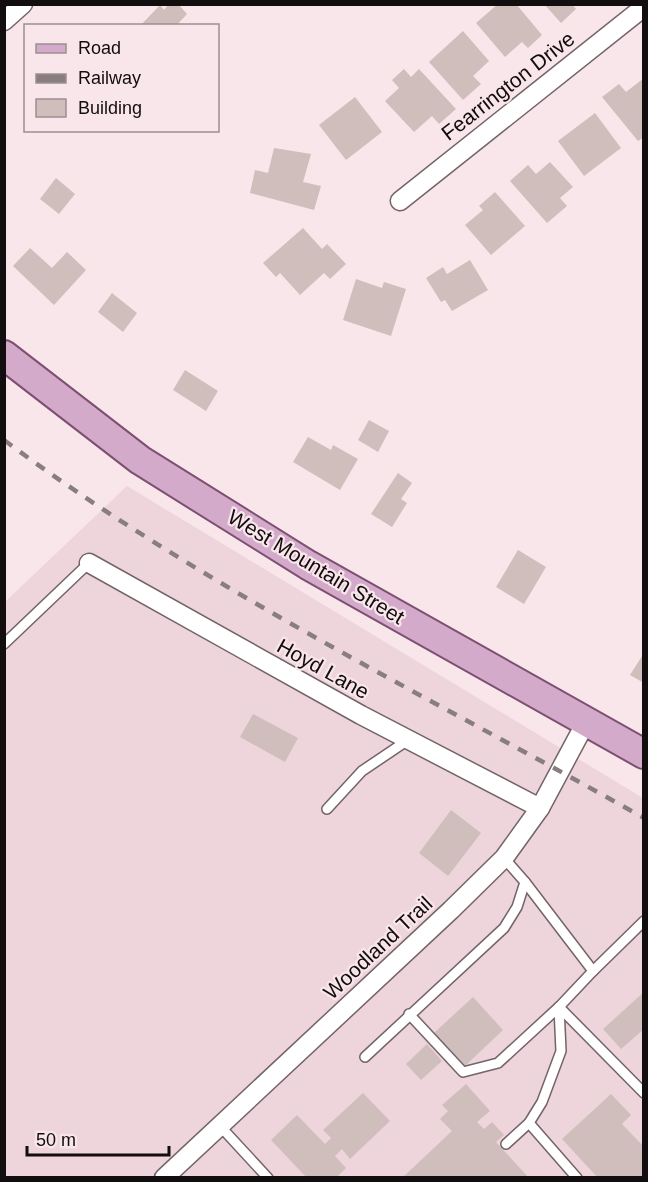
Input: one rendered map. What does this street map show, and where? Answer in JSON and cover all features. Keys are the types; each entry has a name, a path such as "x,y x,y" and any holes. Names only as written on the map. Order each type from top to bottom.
{"main road":[{"name":"West Mountain Street","path":"4,355 140,460 308,565 644,754"}],"street":[{"path":"4,21 23,4"},
{"name":"Fearrington Drive","path":"400,201 644,7"},
{"name":"Hoyd Lane","path":"89,563 408,740 540,808"},
{"name":"Woodland Trail","path":"164,1178 504,858 540,808 586,722"}],"lane":[{"path":"4,644 89,563"},
{"path":"327,809 362,771 408,740"},
{"path":"504,858 593,971"},
{"path":"365,1057 504,928 517,907 525,882"},
{"path":"409,1014 463,1072 498,1063 560,1007 644,921"},
{"path":"560,1007 644,1093"},
{"path":"506,1144 528,1123 542,1102 561,1051 560,1007"},
{"path":"528,1123 577,1178"},
{"path":"220,1126 268,1178"}],"shaded area":[{"path":"127,486 643,798 643,1177 5,1178 5,602"}],"building":[{"path":"169,4 178,4 187,14 178,24 142,24 160,5 164,10"},
{"path":"498,4 516,4 542,35 528,48 522,42 505,57 476,23"},
{"path":"544,4 572,4 576,9 561,23"},
{"path":"463,31 489,61 473,76 481,84 463,100 429,62"},
{"path":"404,69 411,77 419,69 456,109 439,124 432,116 414,132 385,101 399,88 392,80"},
{"path":"644,78 644,137 638,141 602,97 619,84 626,92"},
{"path":"355,97 382,132 346,160 319,125"},
{"path":"595,113 621,148 584,176 558,141"},
{"path":"274,148 311,154 303,182 321,186 314,210 250,193 255,170 268,173"},
{"path":"550,162 573,187 560,198 567,206 547,223 510,181 528,165 536,174"},
{"path":"56,178 75,194 59,214 40,199"},
{"path":"495,192 525,226 491,255 465,225 483,210 479,206"},
{"path":"303,228 322,249 327,244 346,264 330,279 324,273 300,295 280,273 276,277 263,263"},
{"path":"30,248 52,268 67,252 86,270 54,305 13,266"},
{"path":"470,260 488,290 452,311 445,300 441,302 426,278 443,267 447,274"},
{"path":"356,279 382,288 384,282 406,289 391,336 343,320"},
{"path":"112,293 137,313 123,332 98,312"},
{"path":"185,370 218,391 206,411 173,390"},
{"path":"369,420 389,431 378,452 358,440"},
{"path":"308,437 331,450 333,445 358,459 340,490 293,462"},
{"path":"398,473 412,483 401,499 407,503 392,527 371,514"},
{"path":"518,550 546,567 524,604 496,587"},
{"path":"644,653 644,683 630,675"},
{"path":"253,714 298,738 285,762 240,737"},
{"path":"451,810 481,833 448,876 419,853"},
{"path":"644,992 644,1029 621,1049 603,1029"},
{"path":"473,997 503,1030 465,1066 434,1033"},
{"path":"427,1044 442,1061 421,1080 406,1064"},
{"path":"466,1084 490,1111 477,1122 484,1129 492,1122 504,1135 496,1142 529,1178 402,1178 452,1131 440,1119 448,1111 442,1105"},
{"path":"363,1093 390,1121 350,1159 342,1149 335,1156 346,1168 336,1178 307,1178 271,1140 297,1115 325,1144 331,1138 323,1130"},
{"path":"611,1094 631,1115 622,1124 644,1147 644,1178 598,1178 562,1139"}],"railway":[{"path":"4,440 80,494 237,592 644,818"}]}
